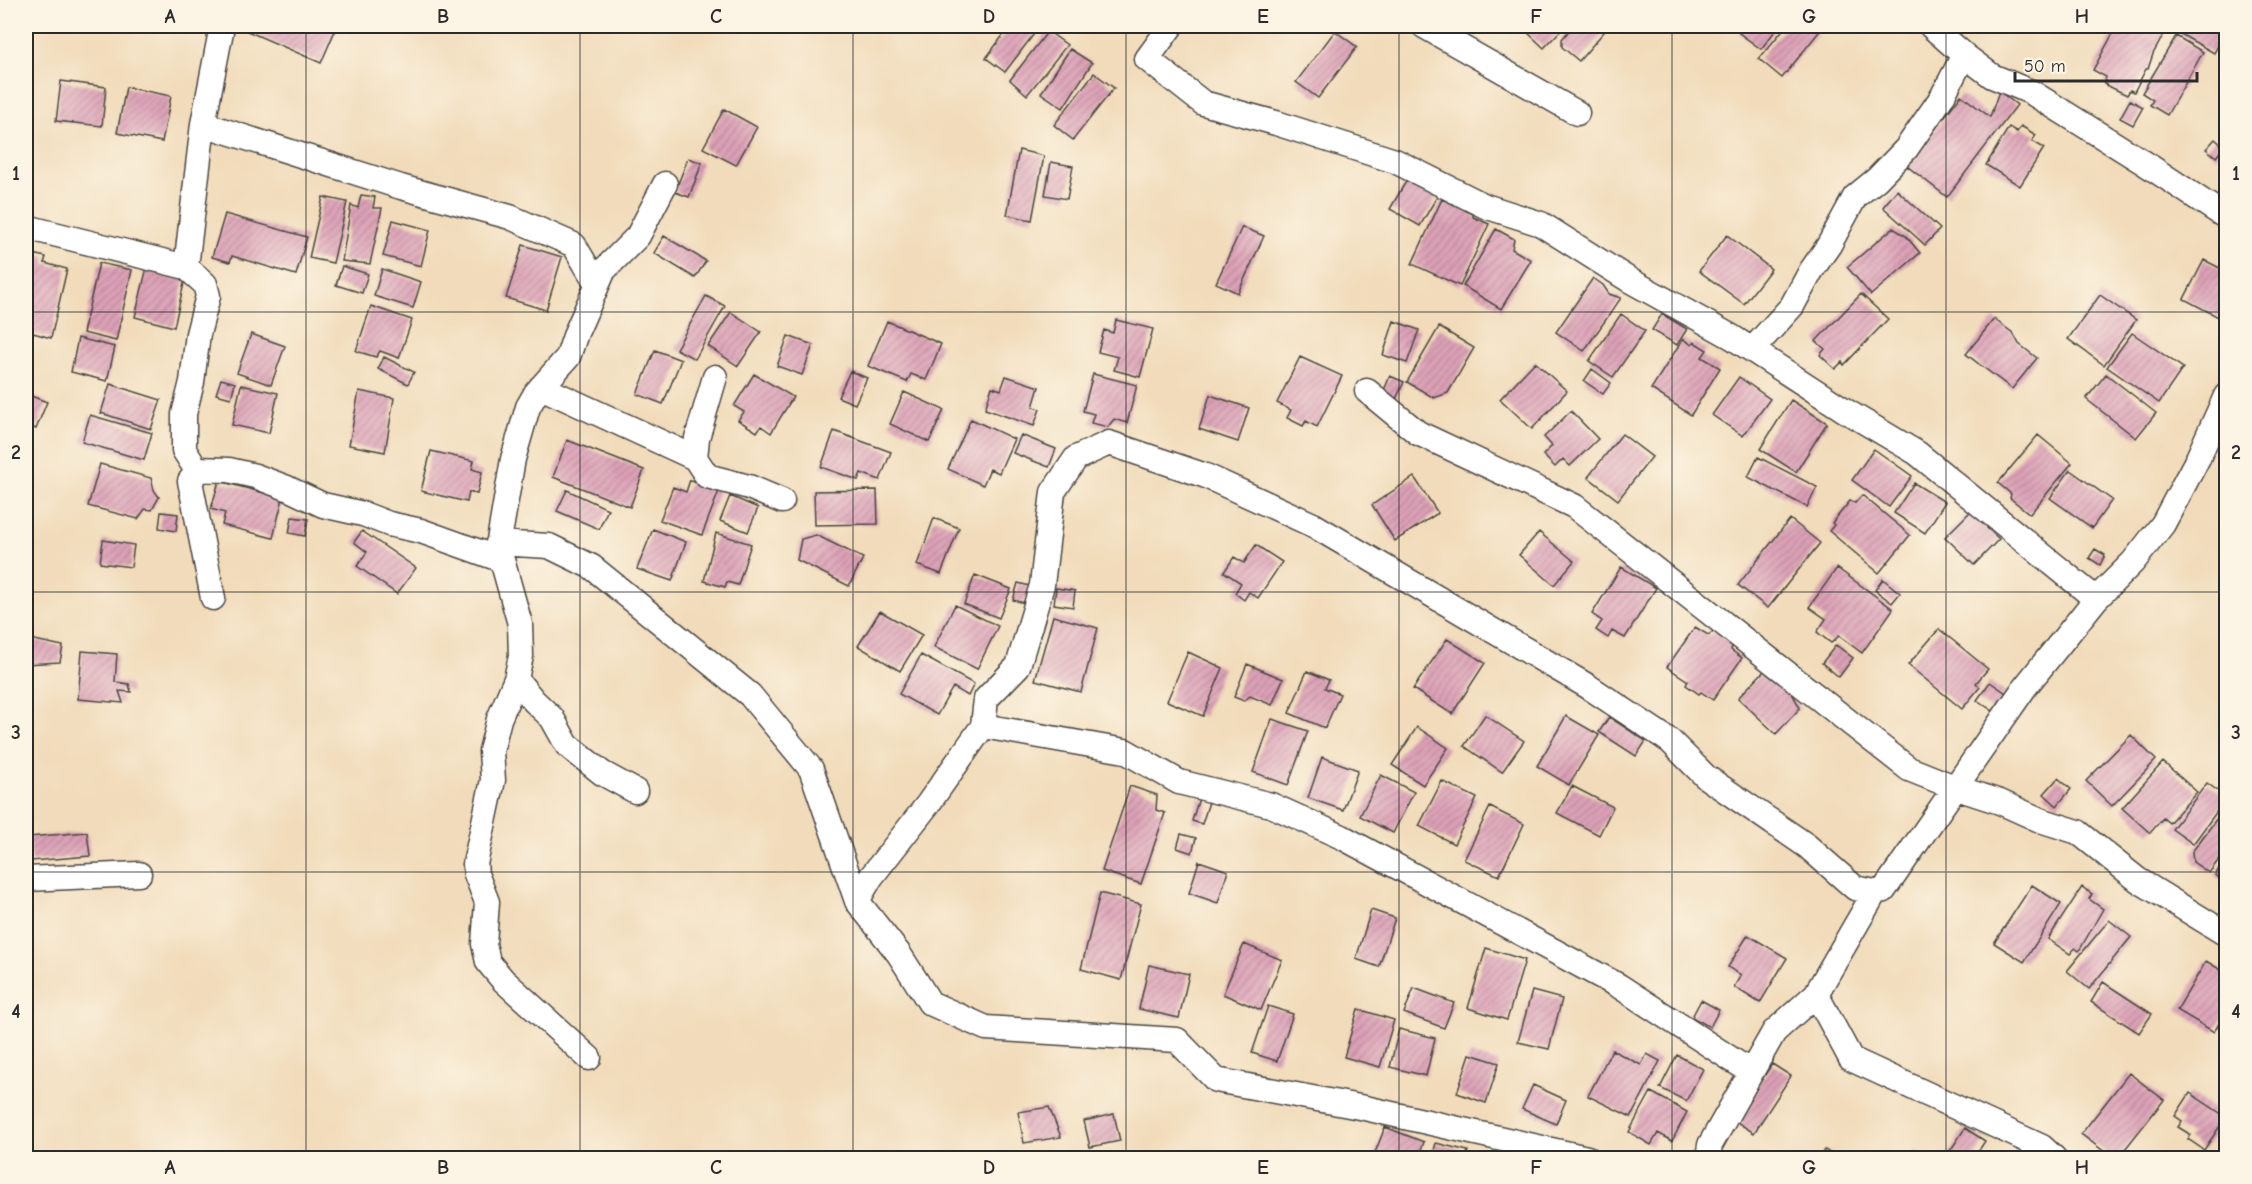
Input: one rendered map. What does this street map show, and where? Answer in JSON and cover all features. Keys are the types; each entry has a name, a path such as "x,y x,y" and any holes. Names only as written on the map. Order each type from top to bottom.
{"street":[{"path":"186,267 203,124 222,26"},
{"path":"1171,26 1147,60 1203,103 1276,123 1395,161 1485,206 1541,224 1631,281 1752,350 1846,411 1917,453 2096,599"},
{"path":"1424,26 1577,113"},
{"path":"1931,26 1992,76 2031,92 2144,162 2226,217"},
{"path":"1752,350 1792,306 1855,197 1877,179 1906,148 1942,98 1964,55"},
{"path":"203,124 401,187 510,217 574,245 597,284"},
{"path":"589,1058 503,980 489,962 484,944 487,902 476,874 475,864 493,780 491,751 499,719 516,679 520,656 520,624 502,560 497,551 513,459 528,408 541,387 568,357 604,270 638,236 665,184"},
{"path":"26,228 186,267 205,284 208,296 198,334 192,382 184,414 184,450 196,469 195,475 190,480 213,598"},
{"path":"695,458 697,438 715,377"},
{"path":"541,387 695,458 707,476 749,486 782,501"},
{"path":"1367,391 1418,433 1574,506 1909,769 2000,802 2040,820 2078,832 2138,880 2226,934"},
{"path":"857,901 871,877 928,804 983,726 987,699 1018,666 1042,585 1053,492 1076,458 1109,442 1206,476 1312,525 1393,571 1589,687 1670,741 1706,777 1807,846 1855,888 1875,892 1884,890 2025,687 2096,599 2133,562 2163,524 2198,458 2226,396"},
{"path":"196,469 229,470 255,476 323,505 497,551 549,546 592,567 750,695 811,769 857,901 899,954 930,1003 986,1028 1177,1040 1216,1080 1365,1108 1587,1158"},
{"path":"516,679 534,702 552,718 567,745 602,773 635,791"},
{"path":"983,726 1125,751 1179,782 1271,804 1332,832 1619,986 1751,1072"},
{"path":"26,879 139,874"},
{"path":"1706,1157 1710,1145 1774,1032 1816,994 1875,892"},
{"path":"1816,994 1851,1059 2042,1147 2054,1158"}],"building":[{"path":"246,26 337,26 321,63 247,31"},
{"path":"1010,26 1040,26 1005,72 986,58"},
{"path":"1529,26 1565,26 1544,48 1525,30"},
{"path":"1573,26 1609,26 1579,61 1562,47 1562,39"},
{"path":"1744,26 1779,26 1761,49 1739,33"},
{"path":"1786,26 1811,26 1819,32 1782,78 1759,59"},
{"path":"2117,26 2153,26 2165,32 2148,69 2134,92 2130,90 2127,95 2104,84 2106,77 2093,70"},
{"path":"2178,26 2222,26 2226,28 2226,31 2214,53 2175,31"},
{"path":"1048,31 1067,45 1027,95 1010,80"},
{"path":"1335,31 1357,47 1318,98 1296,82"},
{"path":"2176,36 2203,52 2167,115 2150,105 2153,100 2142,93"},
{"path":"1070,49 1092,63 1063,108 1041,93"},
{"path":"1094,73 1114,88 1073,140 1054,125"},
{"path":"61,81 106,87 102,126 56,121"},
{"path":"126,87 171,96 162,142 117,133"},
{"path":"1999,91 2017,105 1947,197 1907,166 1961,95 1990,117"},
{"path":"2130,100 2143,107 2133,125 2120,118"},
{"path":"724,109 757,127 736,165 703,148"},
{"path":"2021,126 2036,135 2032,141 2044,148 2020,186 1986,165 2009,127 2017,132"},
{"path":"2215,139 2224,147 2216,157 2206,149"},
{"path":"1019,150 1044,156 1032,220 1007,215"},
{"path":"688,158 702,163 689,197 675,192"},
{"path":"1051,162 1073,166 1067,199 1045,195"},
{"path":"1408,178 1438,195 1420,226 1390,209"},
{"path":"1897,190 1940,229 1925,245 1883,207"},
{"path":"361,195 375,197 373,208 382,208 370,264 342,261 351,205 358,208"},
{"path":"323,197 347,202 333,263 309,258"},
{"path":"1442,199 1473,213 1473,217 1489,224 1460,286 1412,264"},
{"path":"225,214 307,237 296,275 232,256 230,262 212,257"},
{"path":"393,220 430,230 421,266 383,256"},
{"path":"1242,227 1264,236 1238,293 1216,283"},
{"path":"1893,228 1906,236 1920,253 1871,295 1847,267"},
{"path":"1496,229 1514,239 1512,249 1531,260 1501,309 1463,286"},
{"path":"1727,235 1771,269 1744,304 1699,271"},
{"path":"664,236 706,261 695,278 654,253"},
{"path":"523,245 562,257 546,310 506,298"},
{"path":"32,254 46,257 44,263 67,269 51,338 26,331 26,264 29,265"},
{"path":"2204,260 2226,271 2226,321 2184,299"},
{"path":"99,263 132,270 116,341 83,333"},
{"path":"148,263 185,279 174,327 135,317"},
{"path":"342,266 368,274 362,293 336,285"},
{"path":"382,269 421,282 413,308 374,296"},
{"path":"1593,278 1603,285 1609,294 1621,298 1584,351 1556,332"},
{"path":"1861,294 1888,319 1844,365 1842,362 1835,369 1820,355 1825,349 1816,341"},
{"path":"2100,295 2136,320 2104,365 2068,339"},
{"path":"706,296 725,306 695,359 676,349"},
{"path":"371,306 412,320 399,358 380,351 376,357 356,351"},
{"path":"731,312 761,332 738,366 708,346"},
{"path":"1621,314 1645,331 1613,377 1589,361"},
{"path":"1662,314 1687,329 1677,345 1652,330"},
{"path":"1994,319 2013,333 2019,344 2037,358 2012,389 1966,354"},
{"path":"1116,320 1153,329 1140,377 1114,370 1118,357 1098,352 1104,330 1113,333"},
{"path":"887,321 941,344 926,380 911,374 907,382 868,366"},
{"path":"1394,321 1419,330 1407,363 1383,355"},
{"path":"1439,327 1474,348 1448,393 1434,398 1407,382"},
{"path":"2132,333 2183,368 2159,403 2107,367"},
{"path":"251,334 285,346 271,385 237,373"},
{"path":"788,336 813,345 802,375 777,366"},
{"path":"78,338 115,347 107,381 71,372"},
{"path":"1683,339 1692,345 1694,342 1707,350 1702,357 1720,368 1691,415 1651,389"},
{"path":"655,350 681,360 663,404 637,394"},
{"path":"384,357 414,372 408,384 378,369"},
{"path":"1300,357 1342,376 1317,427 1306,421 1303,426 1287,418 1291,410 1277,403"},
{"path":"1535,362 1567,391 1532,429 1500,399"},
{"path":"1592,369 1611,383 1603,394 1584,381"},
{"path":"850,371 867,378 855,404 838,397"},
{"path":"754,374 793,397 771,433 761,426 757,432 738,420 744,412 734,406"},
{"path":"1093,374 1137,385 1127,423 1114,419 1108,427 1091,423 1094,414 1083,411"},
{"path":"2106,374 2156,413 2136,438 2086,399"},
{"path":"1006,376 1039,387 1033,407 1040,409 1034,426 985,409 992,387 1001,390"},
{"path":"1390,376 1404,382 1395,401 1382,395"},
{"path":"1739,377 1770,399 1743,436 1712,415"},
{"path":"221,379 235,383 231,398 216,394"},
{"path":"110,384 161,400 151,429 101,413"},
{"path":"241,385 278,393 269,433 232,425"},
{"path":"359,391 394,398 385,452 349,445"},
{"path":"904,392 944,410 929,442 890,424"},
{"path":"26,394 47,402 36,429 26,425"},
{"path":"1210,395 1249,408 1238,442 1199,429"},
{"path":"1791,400 1827,423 1796,472 1760,449"},
{"path":"1571,411 1598,439 1570,466 1563,459 1555,467 1543,455 1552,446 1544,437"},
{"path":"90,415 152,433 144,460 82,442"},
{"path":"971,419 1014,439 999,473 990,469 983,485 948,469"},
{"path":"834,431 891,452 880,480 861,473 858,480 821,467"},
{"path":"1622,434 1652,457 1618,500 1588,477"},
{"path":"1021,435 1056,449 1049,467 1013,453"},
{"path":"2038,435 2072,463 2030,514 2010,498 2011,494 1998,483"},
{"path":"567,440 644,470 630,507 553,477"},
{"path":"1874,449 1912,476 1889,507 1852,480"},
{"path":"431,451 474,461 472,469 482,472 477,494 469,492 467,502 421,491"},
{"path":"1758,457 1817,487 1807,507 1748,477"},
{"path":"100,464 151,478 154,490 159,497 152,510 145,509 138,519 88,506"},
{"path":"2070,470 2112,500 2092,528 2050,498"},
{"path":"1414,477 1438,513 1395,541 1372,505"},
{"path":"690,480 719,491 702,535 660,520 673,487 686,492"},
{"path":"219,481 283,498 273,538 222,525 225,513 211,509"},
{"path":"1914,483 1945,502 1925,533 1894,513"},
{"path":"567,490 608,509 599,529 557,511"},
{"path":"877,490 878,524 815,525 814,491"},
{"path":"1862,495 1910,535 1879,573 1829,531 1834,525 1832,523 1850,501 1855,503"},
{"path":"730,496 758,508 748,532 720,521"},
{"path":"1973,509 1987,523 1987,528 1999,539 1974,565 1945,537"},
{"path":"161,512 178,514 176,531 159,528"},
{"path":"292,517 308,519 305,536 289,533"},
{"path":"934,518 959,528 941,574 917,565"},
{"path":"1790,519 1820,543 1768,608 1738,585"},
{"path":"653,529 686,542 672,581 637,569"},
{"path":"362,531 416,568 397,594 357,566 367,552 354,542"},
{"path":"1539,532 1574,561 1554,585 1519,555"},
{"path":"716,533 751,544 738,585 727,582 725,587 704,581"},
{"path":"816,535 863,558 849,586 797,560 801,539"},
{"path":"103,540 134,545 131,567 100,563"},
{"path":"1256,545 1282,562 1258,598 1249,592 1244,600 1235,593 1241,583 1224,572 1234,557 1244,563"},
{"path":"2095,549 2105,555 2100,565 2089,558"},
{"path":"1621,567 1656,588 1625,638 1612,631 1608,638 1596,630 1602,621 1592,614"},
{"path":"1837,568 1893,609 1862,653 1839,636 1831,643 1817,632 1826,619 1809,607"},
{"path":"975,575 1011,589 999,618 964,604"},
{"path":"1883,579 1900,593 1892,603 1875,590"},
{"path":"1018,583 1030,586 1025,603 1013,600"},
{"path":"1056,588 1075,591 1073,607 1054,604"},
{"path":"955,605 998,626 977,669 934,647"},
{"path":"880,611 922,635 900,671 858,646"},
{"path":"1053,616 1098,628 1081,692 1035,680"},
{"path":"1695,627 1708,635 1715,631 1733,643 1731,650 1742,658 1713,700 1686,685 1688,681 1667,667"},
{"path":"1939,629 1988,669 1976,683 1980,687 1962,709 1908,665"},
{"path":"30,639 63,646 60,662 26,664"},
{"path":"1447,639 1485,663 1452,714 1413,689"},
{"path":"1836,645 1853,658 1839,677 1822,663"},
{"path":"82,651 117,654 115,682 129,684 131,692 119,691 123,703 78,699"},
{"path":"1188,652 1223,668 1203,716 1167,701"},
{"path":"921,655 974,684 968,696 953,687 937,715 899,694"},
{"path":"1247,664 1283,679 1272,705 1250,696 1244,701 1234,697"},
{"path":"1767,668 1793,686 1792,693 1800,708 1776,734 1738,698"},
{"path":"1307,671 1329,680 1325,688 1340,694 1325,728 1289,713"},
{"path":"1990,682 2006,693 1993,711 1977,700"},
{"path":"1485,715 1524,741 1502,772 1464,746"},
{"path":"1566,716 1599,735 1569,785 1537,766"},
{"path":"1609,717 1646,741 1636,756 1599,732"},
{"path":"1272,719 1308,731 1288,785 1253,772"},
{"path":"1417,727 1448,748 1423,785 1392,765"},
{"path":"2131,735 2156,760 2112,806 2086,781"},
{"path":"1322,757 1358,770 1343,810 1308,798"},
{"path":"2163,762 2197,792 2169,823 2163,818 2150,833 2122,808"},
{"path":"1381,775 1414,792 1393,833 1360,816"},
{"path":"2058,778 2071,789 2057,806 2044,794"},
{"path":"1442,781 1477,798 1454,844 1419,826"},
{"path":"2207,783 2226,799 2193,844 2172,829"},
{"path":"1130,786 1157,795 1156,810 1165,813 1141,884 1102,871"},
{"path":"1572,786 1613,807 1599,835 1557,813"},
{"path":"1199,798 1209,802 1202,824 1192,821"},
{"path":"2226,806 2226,850 2209,873 2193,862 2192,852"},
{"path":"1490,807 1524,824 1499,876 1464,860"},
{"path":"87,832 90,856 31,861 29,837"},
{"path":"1181,834 1196,838 1192,853 1177,848"},
{"path":"2226,859 2226,883 2215,875"},
{"path":"1199,861 1228,871 1218,903 1189,893"},
{"path":"2032,885 2061,904 2024,962 1994,943"},
{"path":"2082,887 2092,894 2089,899 2103,909 2079,951 2075,948 2070,954 2048,939"},
{"path":"1100,893 1141,904 1121,980 1081,969"},
{"path":"1371,910 1395,918 1379,967 1356,959"},
{"path":"2109,920 2131,937 2089,989 2067,971"},
{"path":"1748,935 1787,958 1760,1003 1734,987 1741,975 1728,967"},
{"path":"1244,944 1282,960 1261,1010 1223,994"},
{"path":"1486,948 1525,960 1507,1020 1468,1008"},
{"path":"2206,961 2226,973 2226,1011 2214,1032 2177,1010"},
{"path":"1149,965 1189,974 1179,1018 1139,1009"},
{"path":"2103,982 2152,1014 2139,1033 2091,1002"},
{"path":"1414,988 1454,1003 1444,1028 1404,1013"},
{"path":"1532,991 1562,999 1549,1049 1518,1042"},
{"path":"1701,1000 1719,1010 1710,1027 1692,1017"},
{"path":"1268,1006 1293,1014 1277,1061 1252,1053"},
{"path":"1358,1009 1394,1020 1380,1067 1344,1057"},
{"path":"1399,1029 1435,1038 1426,1076 1390,1067"},
{"path":"1612,1050 1641,1065 1647,1054 1660,1061 1631,1117 1588,1096"},
{"path":"1470,1054 1499,1063 1486,1103 1457,1093"},
{"path":"1677,1055 1703,1069 1686,1101 1660,1088"},
{"path":"1772,1064 1791,1076 1754,1133 1735,1121"},
{"path":"2129,1073 2164,1100 2118,1158 2113,1158 2081,1134"},
{"path":"1533,1085 1566,1100 1556,1124 1522,1109"},
{"path":"1651,1092 1687,1112 1672,1141 1658,1133 1651,1145 1629,1132"},
{"path":"2190,1093 2226,1117 2204,1150 2188,1139 2191,1135 2178,1127 2182,1121 2175,1116"},
{"path":"1049,1107 1061,1137 1024,1143 1018,1112"},
{"path":"1114,1114 1120,1141 1090,1147 1084,1121"},
{"path":"1385,1127 1424,1142 1418,1158 1373,1158"},
{"path":"1965,1128 1985,1141 1974,1158 1955,1158 1948,1154"},
{"path":"1436,1143 1468,1151 1466,1158 1432,1158"},
{"path":"1825,1150 1837,1158 1818,1158"},
{"path":"1916,1151 1928,1158 1911,1158"}]}
